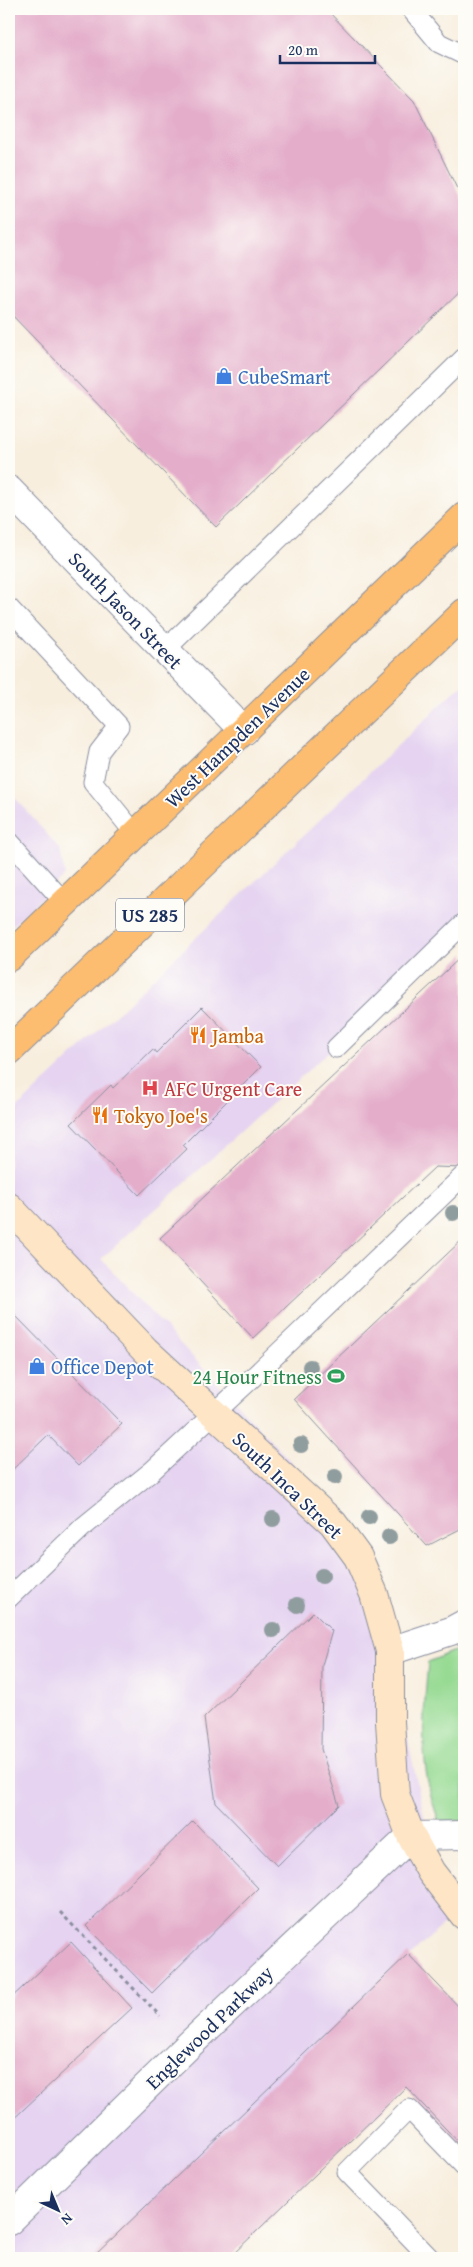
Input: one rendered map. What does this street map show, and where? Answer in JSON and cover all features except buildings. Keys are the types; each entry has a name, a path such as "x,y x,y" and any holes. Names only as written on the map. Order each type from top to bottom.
{"highway":[{"name":"West Hampden Avenue","path":"9,958 464,517"},
{"name":"US 285","path":"9,1051 464,613"}],"street":[{"name":"South Jason Street","path":"9,490 244,731"},
{"name":"South Inca Street","path":"9,1207 145,1350 333,1523 358,1557 374,1594 390,1651 390,1722 395,1794 411,1836 431,1872 464,1915"},
{"path":"390,1651 451,1631 464,1624"},
{"path":"411,1836 464,1835"},
{"name":"Englewood Parkway","path":"9,2221 189,2045 411,1836"}],"lane":[{"path":"411,9 439,43 464,55"},
{"path":"165,650 464,358"},
{"path":"9,608 119,726 99,752 93,782 136,835"},
{"path":"9,841 65,903"},
{"path":"336,1048 464,922"},
{"path":"9,1598 84,1527 152,1471 464,1175"},
{"path":"430,2258 347,2172 409,2109 464,2166"}],"path":[{"path":"60,1912 160,2016"}],"shaded area":[{"path":"464,685 464,928 101,1259 367,1543 446,1922 93,2258 9,2258 9,1116 454,692"},
{"path":"9,791 60,849 65,875 9,929"}],"green space":[{"path":"464,1647 464,1821 439,1821 432,1801 425,1762 424,1723 428,1662"}],"place":[{"name":"CubeSmart","path":"224,376"},
{"name":"Jamba","path":"198,1035"},
{"name":"AFC Urgent Care","path":"150,1088"},
{"name":"Tokyo Joe's","path":"100,1115"},
{"name":"Office Depot","path":"37,1366"},
{"name":"24 Hour Fitness","path":"336,1376"}]}
